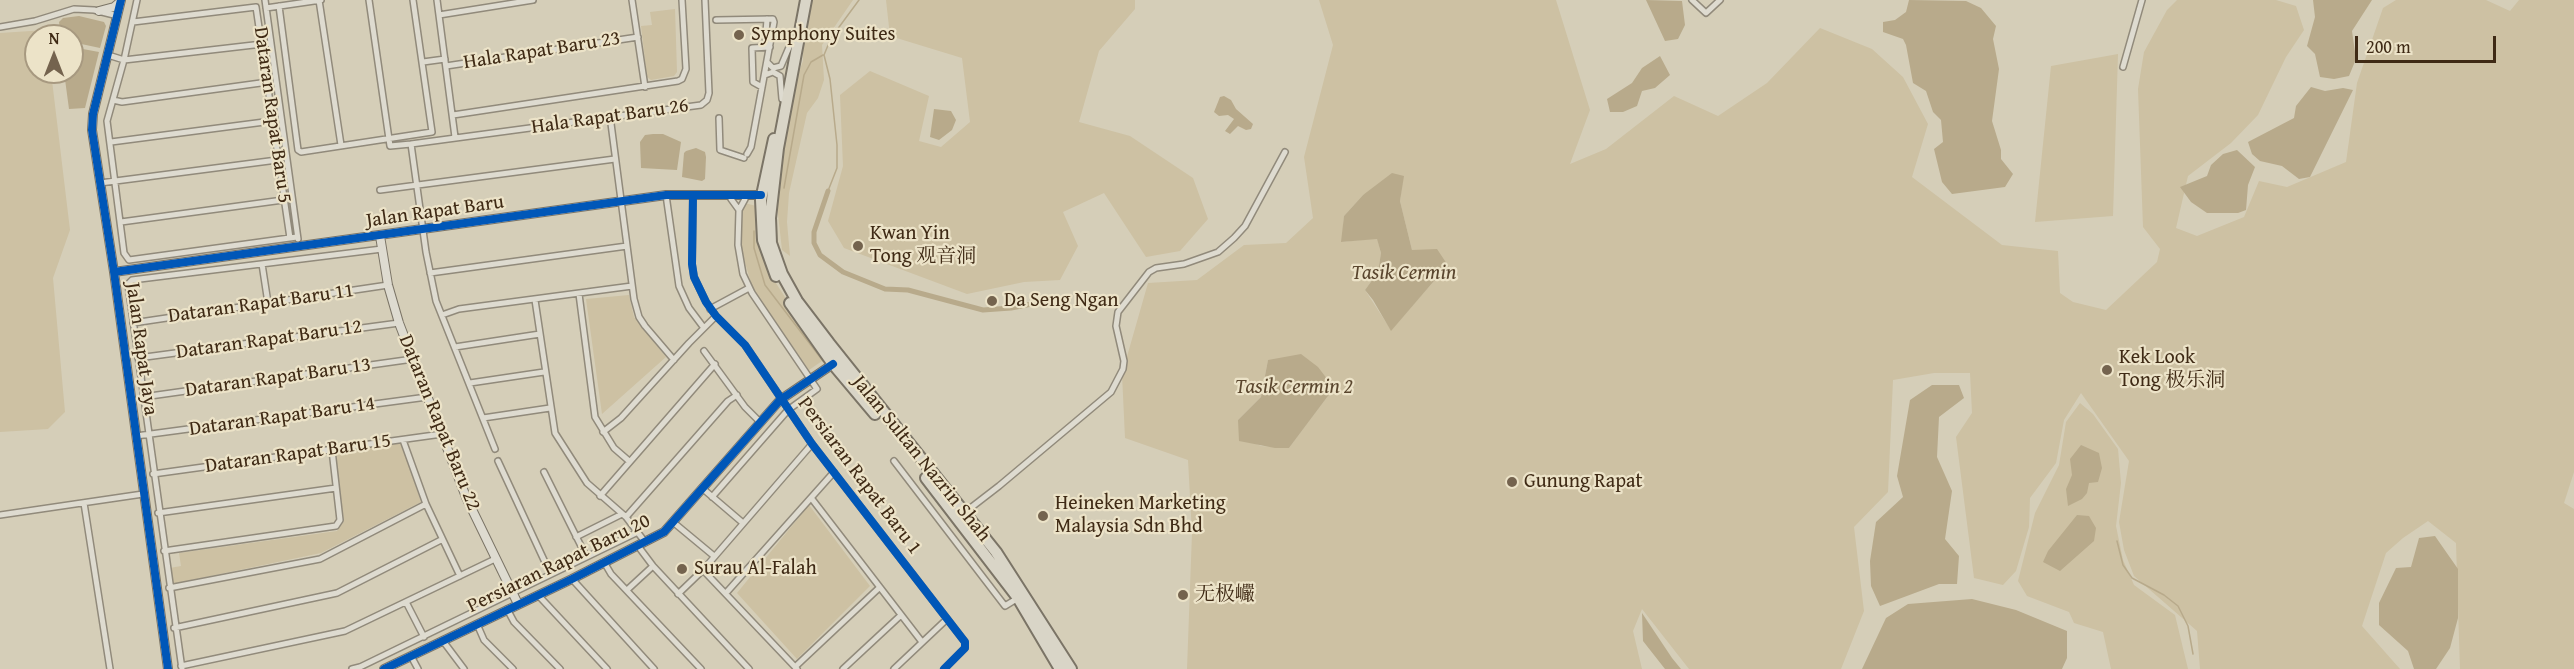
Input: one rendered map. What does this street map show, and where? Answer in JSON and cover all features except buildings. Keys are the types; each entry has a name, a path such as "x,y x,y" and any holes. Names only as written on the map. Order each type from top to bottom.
{"highway":[{"name":"Jalan Sultan Nazrin Shah","path":"799,0 763,198 764,240 770,262 792,306 833,364 1018,598 1060,669"},
{"name":"Jalan Sultan Nazrin Shah","path":"806,0 778,148 770,218 771,243 782,274 797,301 829,343 1019,585 1071,669"},
{"path":"770,218 763,198 778,148"},
{"path":"829,343 833,364 852,373"}],"street":[{"path":"137,0 134,22 107,121 124,253 129,260 297,237"},
{"path":"265,0 299,246"},
{"path":"266,8 320,0 341,146"},
{"path":"369,0 388,138 391,146 411,144 422,230 436,301 495,449"},
{"path":"279,6 299,152 432,132 413,0"},
{"path":"437,0 455,137"},
{"path":"439,15 533,0"},
{"path":"633,0 645,87"},
{"path":"453,115 678,81 684,75 682,0"},
{"name":"Hala Rapat Baru 26","path":"411,144 698,106 707,100 709,93 705,0"},
{"path":"1692,0 1706,13 1720,0"},
{"path":"2123,67 2142,0"},
{"path":"99,11 114,7 121,1"},
{"name":"Jalan Rapat Jaya","path":"121,1 92,121 168,669"},
{"name":"Dataran Rapat Baru 5","path":"134,22 254,6 257,9 290,238"},
{"path":"0,27 35,21 74,9 99,11 118,16"},
{"path":"716,20 767,19 767,62 751,147 746,156 720,150 719,118"},
{"name":"Hala Rapat Baru 23","path":"423,62 445,62 638,37"},
{"path":"108,55 124,60 271,43"},
{"path":"767,62 773,68 781,66 790,45"},
{"path":"762,87 753,82 752,48 767,47"},
{"path":"765,75 773,72 780,76 782,99"},
{"path":"113,100 122,102 275,81"},
{"path":"610,116 632,286 639,316 674,360"},
{"path":"111,142 272,121"},
{"path":"964,513 1111,392 1123,369 1124,361 1116,326 1118,312 1149,272 1156,268 1184,264 1218,252 1234,238 1245,226 1285,152"},
{"path":"380,190 615,159"},
{"path":"100,183 278,160"},
{"path":"666,195 679,286 689,308 704,328"},
{"name":"Jalan Rapat Baru","path":"114,272 666,195 763,198"},
{"name":"Persiaran Rapat Baru 1","path":"693,195 692,264 699,289 710,309 742,340 812,444 965,645 944,669"},
{"path":"706,195 731,199 763,198"},
{"path":"731,199 739,210"},
{"path":"712,497 788,410 817,389 749,288 738,253 739,210 745,199"},
{"path":"121,222 283,200"},
{"name":"Dataran Rapat Baru 22","path":"380,236 388,285 427,397 466,497 518,604"},
{"path":"430,273 627,246"},
{"path":"382,249 129,281 147,435 181,668 345,631 495,558"},
{"path":"262,264 268,303"},
{"name":"Dataran Rapat Baru 11","path":"134,323 388,285"},
{"path":"442,315 459,309 632,286"},
{"path":"710,309 749,288"},
{"path":"579,294 593,411 614,448 629,461"},
{"path":"535,300 550,408 555,433 561,447 586,483 624,516 638,532 641,544 653,566 749,669"},
{"path":"603,432 621,418 716,316"},
{"name":"Dataran Rapat Baru 12","path":"138,358 399,322"},
{"path":"455,347 540,334"},
{"path":"704,351 760,422"},
{"name":"Dataran Rapat Baru 13","path":"143,397 413,359"},
{"path":"600,496 715,364"},
{"name":"Persiaran Rapat Baru 20","path":"384,669 664,532 781,400 833,364"},
{"path":"470,383 544,372"},
{"path":"576,537 624,516 728,401 737,395"},
{"name":"Dataran Rapat Baru 14","path":"136,436 427,397"},
{"path":"483,418 550,408"},
{"name":"Dataran Rapat Baru 15","path":"153,474 442,434"},
{"path":"403,440 441,540 460,576"},
{"path":"678,594 703,570 812,444"},
{"path":"164,551 336,526 340,520 332,450"},
{"path":"498,461 550,573"},
{"path":"894,461 1005,606 1018,598"},
{"path":"544,472 586,556"},
{"path":"726,593 834,472"},
{"path":"158,513 336,488"},
{"path":"702,488 742,523"},
{"path":"0,515 143,494"},
{"path":"812,499 922,642"},
{"path":"932,510 943,501"},
{"path":"84,503 110,669"},
{"path":"169,588 320,559 426,504"},
{"path":"673,522 714,556"},
{"path":"352,669 360,668 550,573 638,532"},
{"path":"174,628 337,593 441,540"},
{"path":"604,562 611,574 701,669"},
{"path":"627,590 653,566"},
{"path":"703,570 796,668 879,588"},
{"path":"572,579 654,669"},
{"path":"538,595 607,669"},
{"path":"406,602 424,637"},
{"path":"507,609 514,622 560,669"},
{"path":"843,669 900,616"},
{"path":"894,669 947,620"},
{"path":"477,624 484,640 513,669"},
{"path":"442,641 464,669"},
{"path":"411,656 418,669"}],"shaded area":[{"path":"810,0 853,0 822,45 824,80 818,98 807,113 789,193 787,222 790,256 782,250 776,196 797,77 803,61 803,45"},
{"path":"886,0 1135,0 1135,9 1099,51 1079,122 1130,136 1193,178 1208,219 1180,251 1146,257 1104,193 1063,212 1078,246 1060,280 1024,282 967,294 844,248 828,221 843,166 840,95 870,71 929,96 919,141 941,147 970,122 962,58 890,36"},
{"name":"Gunung Rapat","path":"1319,0 1556,0 1590,110 1570,164 1606,149 1674,96 1718,116 1767,83 1820,28 1872,49 1903,77 1928,124 1912,177 2002,245 2058,251 2060,293 2073,302 2106,310 2157,262 2160,249 2143,227 2138,89 2144,52 2167,10 2177,0 2276,0 2296,6 2304,30 2286,57 2258,115 2231,143 2188,176 2176,228 2197,236 2244,217 2259,181 2287,187 2346,162 2357,83 2383,8 2396,0 2486,0 2510,11 2519,0 2574,0 2574,472 2564,503 2574,509 2574,669 2460,669 2456,543 2428,521 2386,553 2362,626 2400,669 2200,669 2197,631 2134,576 2124,550 2119,522 2129,461 2081,393 2064,420 2056,463 2030,498 2029,527 2016,571 2003,585 1974,578 1956,437 1972,413 1970,373 1934,373 1893,380 1888,492 1854,527 1864,611 1841,669 1689,669 1642,609 1633,631 1642,669 1187,669 1192,533 1188,460 1125,438 1122,374 1148,283 1197,280 1244,245 1286,243 1313,218 1304,157 1333,45","holes":["1403,177 1400,201 1412,250 1451,270 1434,281 1391,330 1365,290 1378,272 1381,253 1377,238 1342,242 1344,216 1363,195","1268,360 1334,388 1289,448 1261,446 1252,442 1238,420 1261,397"]},
{"path":"675,9 677,72 674,76 651,80 647,77 641,26 652,25 650,12"},
{"path":"24,31 24,84 52,84 70,230 53,278 65,412 48,429 0,432 0,33"},
{"path":"2118,54 2113,216 2035,222 2051,66"},
{"path":"745,203 756,206 759,241 772,277 825,359 809,370 753,289 742,253 742,205"},
{"path":"629,295 634,317 666,357 602,414 586,299"},
{"path":"2080,403 2093,414 2118,449 2121,483 2116,526 2123,560 2134,585 2175,615 2188,669 2111,669 2103,632 2074,623 2069,612 2027,596 2018,581 2035,513 2059,465 2066,422"},
{"path":"401,442 421,502 321,553 172,584 170,568 181,566 179,553 337,531 344,521 335,453"},
{"path":"809,505 870,586 797,659 737,593"}],"water":[{"path":"1646,0 1682,1 1685,25 1678,39 1665,41"},
{"path":"1909,0 1966,1 1981,8 1996,26 1993,39 1999,69 1992,121 2001,150 2001,159 2013,174 2005,187 1952,194 1942,182 1934,149 1943,142 1941,120 1933,112 1926,91 1913,83 1903,39 1883,32 1883,22 1895,20 1906,12"},
{"path":"2313,0 2372,0 2352,31 2356,59 2349,76 2334,79 2320,77 2315,54 2307,46 2315,17"},
{"path":"79,16 104,22 106,26 100,48 84,45 84,24 59,24 63,18"},
{"path":"84,49 99,52 85,108 69,109 66,84 84,84"},
{"path":"1660,56 1670,75 1655,88 1642,91 1637,106 1623,112 1610,112 1607,99 1632,83 1642,68"},
{"path":"2311,87 2325,91 2343,88 2353,90 2310,177 2299,179 2282,166 2260,161 2252,154 2248,142 2294,118 2296,106"},
{"path":"1224,96 1231,100 1236,109 1253,124 1251,129 1246,130 1238,126 1230,134 1225,131 1234,119 1228,115 1219,116 1214,112 1220,97"},
{"path":"934,109 951,111 956,120 952,130 939,140 930,137"},
{"path":"663,134 681,142 677,170 641,168 640,142 645,135"},
{"path":"696,148 705,152 706,157 705,179 702,181 682,177 684,153"},
{"path":"2237,150 2255,167 2248,185 2246,210 2238,213 2207,213 2191,202 2180,187 2207,176 2211,165 2223,154"},
{"name":"Tasik Cermin","path":"1392,173 1404,176 1400,201 1412,250 1437,249 1451,270 1434,281 1391,331 1365,290 1378,272 1381,253 1377,239 1341,242 1344,216 1363,195"},
{"name":"Tasik Cermin 2","path":"1301,354 1318,367 1334,388 1289,448 1275,448 1239,441 1238,420 1261,397 1268,360"},
{"path":"1932,385 1959,385 1964,398 1939,417 1937,457 1952,491 1945,539 1959,556 1957,584 1939,584 1880,606 1871,586 1870,561 1876,522 1903,497 1897,476 1910,400"},
{"path":"2081,445 2099,453 2102,468 2098,482 2089,483 2087,493 2082,499 2068,506 2066,489 2072,475 2070,459"},
{"path":"2077,515 2089,516 2096,528 2094,541 2060,571 2043,562 2048,551"},
{"path":"2435,536 2458,569 2458,618 2450,648 2436,669 2414,669 2408,651 2379,625 2379,603 2396,568 2411,567 2419,538"},
{"path":"1972,599 2016,610 2067,631 2067,658 2062,669 1862,669 1886,618 1908,604"},
{"path":"1642,613 1681,669 1665,669 1643,641"}],"waterway":[{"path":"828,191 837,168 837,145 830,79 824,55 831,38 859,0"},
{"path":"784,188 804,75 811,62 823,55"},
{"path":"828,191 814,232 814,243 820,255 843,272 885,289 908,290 983,310 1037,303"},
{"path":"754,231 754,248 765,285 823,361"},
{"path":"2117,541 2123,565 2132,578 2164,595 2178,606 2188,626 2193,654"}],"cycle path":[{"path":"121,0 93,114 92,130 114,272 168,669"},
{"path":"114,272 666,195 761,195"},
{"path":"693,195 692,264 694,277 706,302 716,316 745,345 812,444 965,642 965,648 944,669"},
{"path":"384,669 664,532 780,400 833,364"}],"place":[{"name":"Symphony Suites","path":"739,35"},
{"name":"Kwan Yin Tong 观音洞","path":"858,246"},
{"name":"Da Seng Ngan","path":"992,301"},
{"name":"Kek Look Tong 极乐洞","path":"2107,370"},
{"name":"Gunung Rapat","path":"1512,482"},
{"name":"Heineken Marketing Malaysia Sdn Bhd","path":"1043,516"},
{"name":"Surau Al-Falah","path":"682,569"},
{"name":"无极巗","path":"1183,595"}]}
